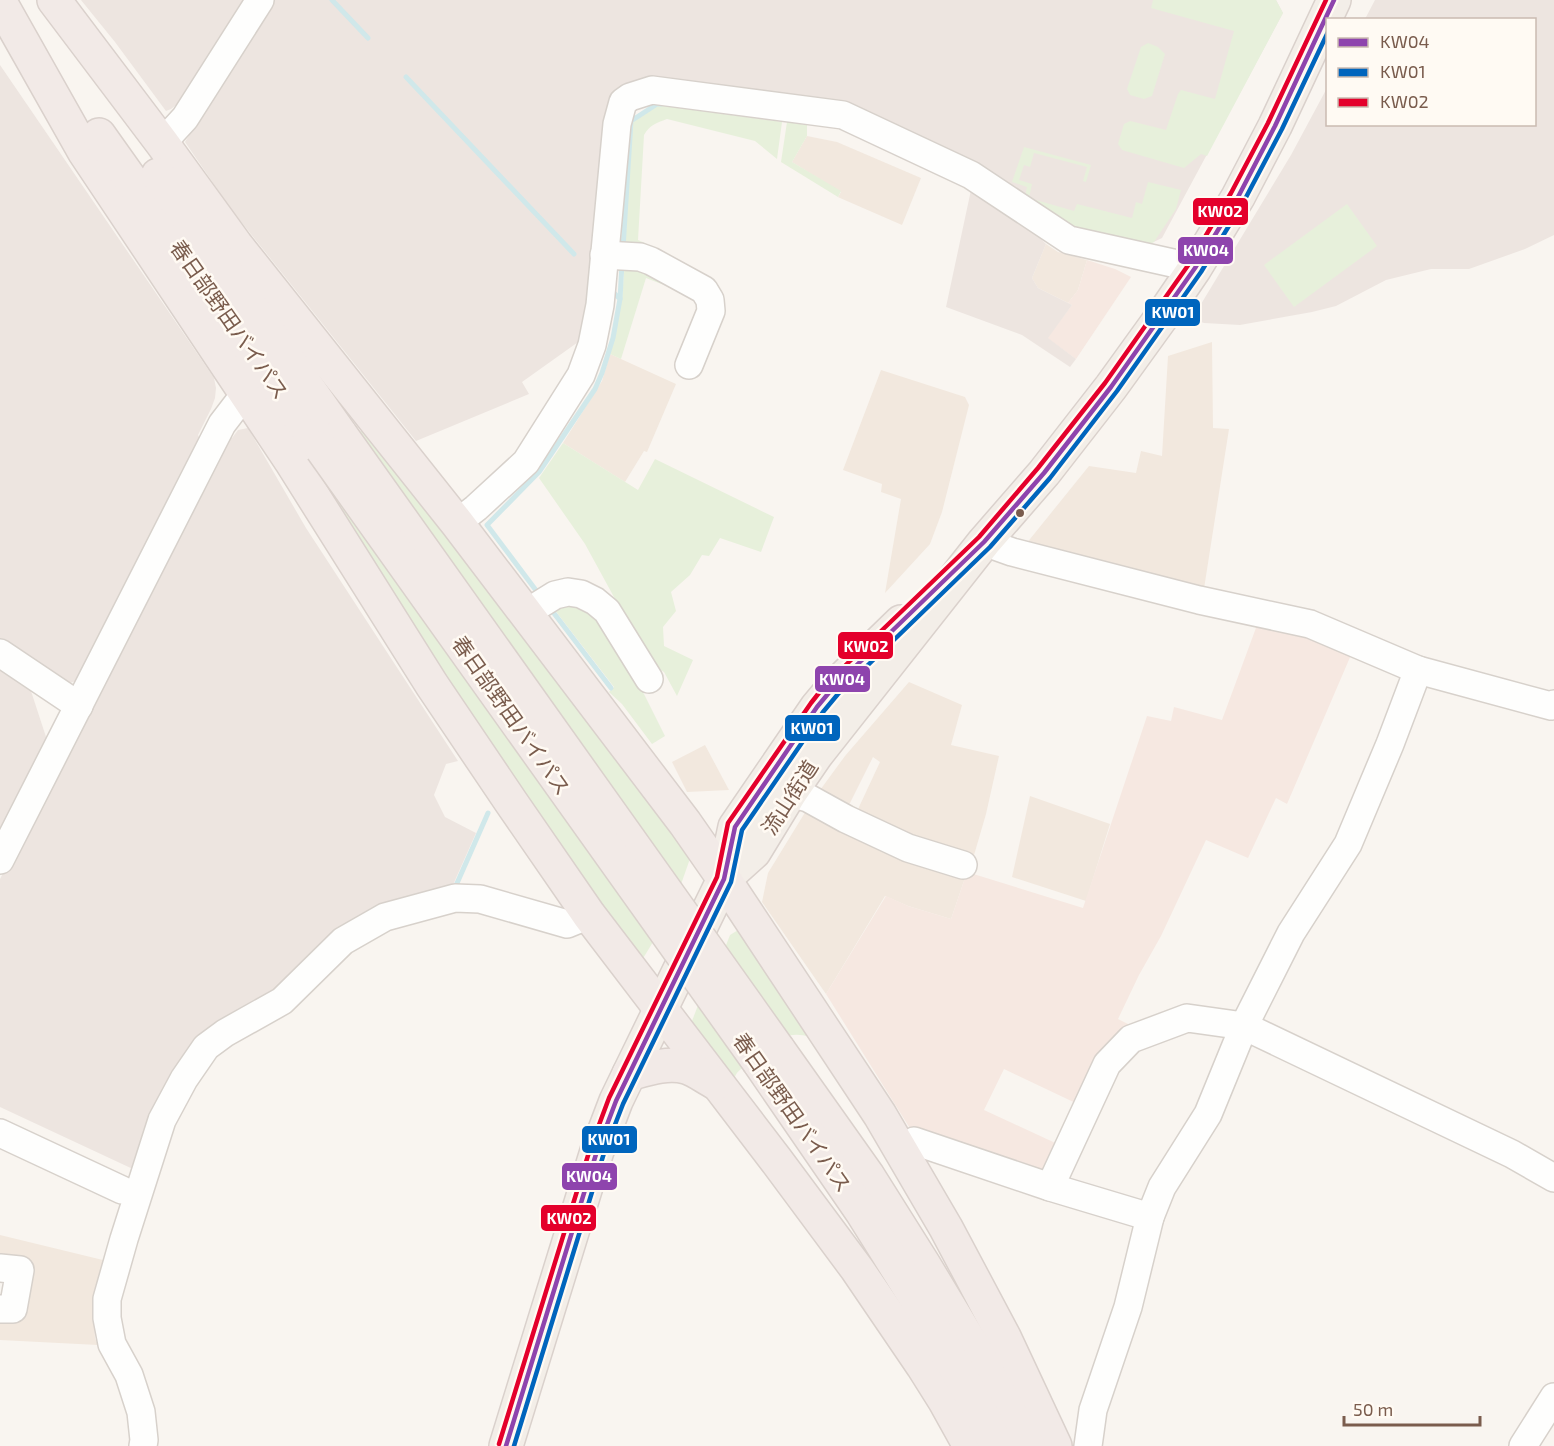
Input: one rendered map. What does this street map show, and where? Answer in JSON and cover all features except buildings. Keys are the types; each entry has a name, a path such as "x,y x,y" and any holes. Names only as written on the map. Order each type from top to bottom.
{"highway":[{"name":"春日部野田バイパス","path":"33,0 332,442 769,1056 868,1176 972,1345 1028,1446"},
{"path":"54,0 236,245 526,613 685,823 724,879 901,1150 1004,1337 1055,1446"},
{"name":"春日部野田バイパス","path":"2,1 332,442"},
{"path":"2,1 84,151 291,461 432,685 589,915 844,1251 905,1337 970,1446"},
{"name":"春日部野田バイパス","path":"769,1056 914,1294 979,1409 997,1446"},
{"path":"629,1074 672,1065 688,1067 717,1084"}],"main road":[{"name":"流山街道","path":"724,879 754,852 790,793 844,718 907,642 984,542 1044,473 1111,387 1195,268 1238,197 1270,136 1326,2"},
{"name":"流山街道","path":"506,1446 597,1151 616,1101 724,879 735,827 817,707 832,689 984,542"}],"street":[{"path":"162,143 184,118 260,0"},
{"path":"457,523 526,462 581,375 592,345 600,305 617,124 623,102 630,97 652,90 843,115 971,175 1069,240 1195,268"},
{"path":"604,255 639,257 651,261 704,290 710,300 711,311 689,365"},
{"path":"0,860 222,424 245,394"},
{"path":"984,542 1012,552 1199,600 1310,624 1418,670 1551,706 1554,704"},
{"path":"526,613 555,595 568,592 581,594 596,601 607,611 649,679"},
{"path":"0,653 79,706"},
{"path":"1088,1446 1093,1410 1128,1307 1150,1216 1164,1183 1208,1114 1244,1026 1291,933 1348,844 1418,670"},
{"path":"790,793 808,798 908,848 963,865"},
{"path":"143,1446 141,1412 129,1375 112,1344 107,1317 108,1299 124,1239 162,1120 184,1079 206,1047 225,1033 282,1001 343,941 385,917 455,898 480,899 567,924 589,915"},
{"path":"1050,1187 1107,1064 1131,1039 1187,1018 1244,1026 1512,1154 1554,1178"},
{"path":"0,1133 122,1190"},
{"path":"901,1150 914,1141 1050,1187 1150,1216"},
{"path":"0,1268 20,1270 13,1309 0,1308"},
{"path":"1523,1446 1554,1397"}],"shaded area":[{"path":"81,0 246,0 182,100 166,111"},
{"path":"270,0 1276,0 1283,13 1162,238 1143,247 1071,234 846,109 644,82 612,95 588,335 522,382 529,394 416,441 231,209 185,142"},
{"path":"1375,0 1554,0 1554,235 1525,249 1469,269 1431,269 1386,280 1336,306 1312,312 1240,325 1204,323 1192,319 1291,155 1326,90 1326,126 1536,126 1536,18 1366,18"},
{"path":"0,65 214,378 216,388 211,409 198,435 200,439 77,681 65,684 0,639"},
{"path":"807,136 837,142 921,178 902,225 838,197 841,192 792,162"},
{"path":"971,190 1034,232 1046,244 1032,278 1038,288 1072,305 1048,338 1076,359 1070,367 1022,335 946,307"},
{"path":"1046,244 1058,252 1087,260 1078,290 1068,303 1038,288 1032,278"},
{"path":"1087,260 1131,277 1076,359 1047,338 1072,305 1068,303 1078,290"},
{"path":"1212,342 1213,428 1229,429 1203,595 1022,549 1089,466 1136,473 1141,451 1162,456 1168,356"},
{"path":"610,354 676,384 647,452 644,451 625,482 563,443 602,381"},
{"path":"881,370 965,397 969,405 942,512 930,544 885,593 901,499 881,492 882,484 843,470"},
{"path":"248,428 306,528 458,761 446,764 434,795 445,817 476,833 452,887 228,1018 135,1170 0,1107 0,879 228,435 232,438 238,430"},
{"path":"1260,617 1354,648 1287,804 1276,798 1248,858 1206,840 1161,936 1118,1019 1140,1030 1084,1107 1004,1069 984,1110 1064,1147 1047,1180 911,1130 826,994 886,896 908,906 951,919 967,872 1083,908 1147,716 1171,721 1174,707 1222,720"},
{"path":"0,667 30,688 47,740 0,830"},
{"path":"909,682 962,705 951,745 999,756 972,862 858,813 880,762 873,757 850,803 845,808 815,797 845,756"},
{"path":"705,745 729,790 687,792 672,762"},
{"path":"1030,796 1110,824 1086,901 1012,877"},
{"path":"809,806 967,872 951,919 908,906 885,896 826,994 762,902 768,873"},
{"path":"0,1235 107,1261 93,1307 95,1338 98,1345 0,1340 0,1314 18,1315 0,1263"}],"green space":[{"path":"1153,0 1276,0 1283,13 1207,156 1201,154 1184,168 1122,150 1118,144 1124,124 1130,121 1166,130 1181,90 1215,99 1234,31 1151,8"},
{"path":"1148,43 1158,47 1165,54 1152,96 1144,99 1130,95 1127,89 1141,47"},
{"path":"657,105 782,122 777,159 755,141 667,119 646,132 638,240 679,265 625,250 632,122"},
{"path":"787,122 807,125 807,136 792,162 841,191 838,197 781,162"},
{"path":"1024,147 1091,165 1086,182 1083,181 1087,167 1034,153 1030,167 1024,165 1019,180 1032,184 1029,198 1074,211 1077,204 1132,218 1136,202 1142,204 1148,182 1181,190 1176,209 1154,242 1143,247 1071,234 1024,201 1027,187 1012,182"},
{"path":"1347,204 1377,246 1294,307 1264,265"},
{"path":"625,261 687,294 646,278 621,359 610,354 622,298"},
{"path":"364,424 692,853 679,890 357,436"},
{"path":"563,443 638,490 655,459 774,517 761,552 720,538 709,556 702,555 690,575 671,592 676,611 663,627 664,646 693,660 677,696 664,672 650,663 585,544 539,478"},
{"path":"307,463 314,464 656,937 639,965 473,729"},
{"path":"591,604 634,674 665,736 652,744 622,704 609,692 614,687 551,605"},
{"path":"743,927 810,1037 790,1035 783,1037 723,953 730,935"},
{"path":"700,1000 746,1065 736,1074 734,1087 691,1027"}],"waterway":[{"path":"332,0 368,38"},
{"path":"406,77 574,254"},
{"path":"623,248 631,121 657,104 661,104"},
{"path":"620,299 622,263"},
{"path":"538,593 487,525 539,472 595,389 613,338 620,299 614,293"},
{"path":"550,608 611,688"},
{"path":"454,890 488,813"}],"transit line":[{"name":"KW02","path":"499,1444 590,1149 609,1098 717,877 728,823 826,684 979,537 1038,468 1105,383 1189,264 1231,193 1268,123 1326,0"},
{"name":"KW04","path":"506,1446 597,1151 616,1101 724,879 735,827 817,707 832,689 984,542 1044,473 1111,387 1195,268 1238,197 1275,126 1334,0"},
{"name":"KW01","path":"514,1446 604,1153 623,1104 731,882 742,830 823,712 838,694 990,547 1050,478 1117,391 1201,272 1244,201 1282,129 1326,36"}]}
